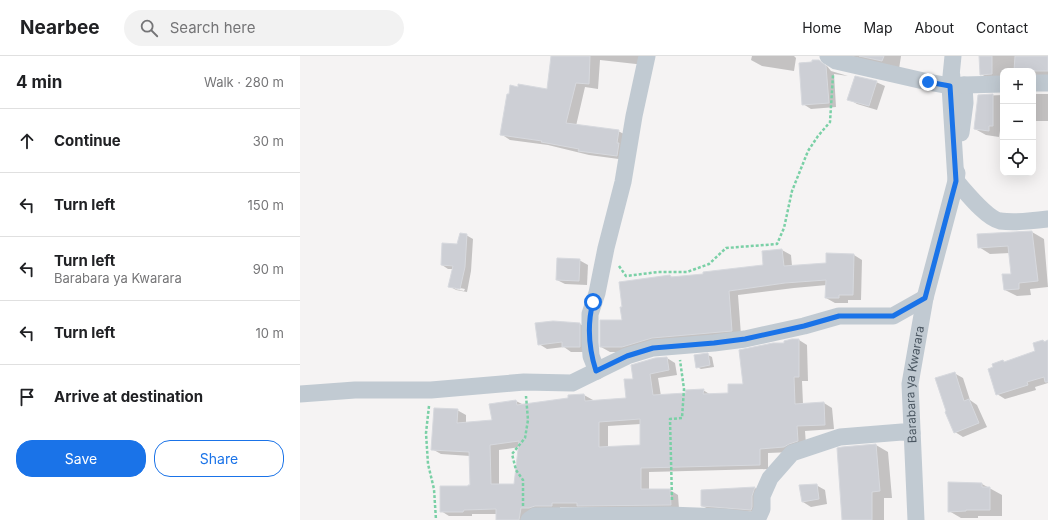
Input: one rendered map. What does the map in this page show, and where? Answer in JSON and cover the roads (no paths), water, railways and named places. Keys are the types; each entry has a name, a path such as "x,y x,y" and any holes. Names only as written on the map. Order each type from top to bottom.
{"street":[{"path":"596,371 590,342 590,314 597,293 606,248 623,182 634,116 648,56"},
{"name":"Barabara ya Kwarara","path":"916,520 910,384 925,298 956,181 957,85 954,56"},
{"path":"832,58 928,82 957,85 1000,84"},
{"path":"1036,83 1048,83"},
{"path":"956,181 980,208 999,220 1027,222 1048,219"},
{"path":"300,394 355,390 431,390 524,382 572,383 627,356 653,348 745,339 804,326 839,316 893,316 925,298"},
{"path":"757,520 762,508 762,496 770,478 792,452 840,437 902,432 912,433"},
{"path":"532,518 669,515 723,517 751,520"}]}
